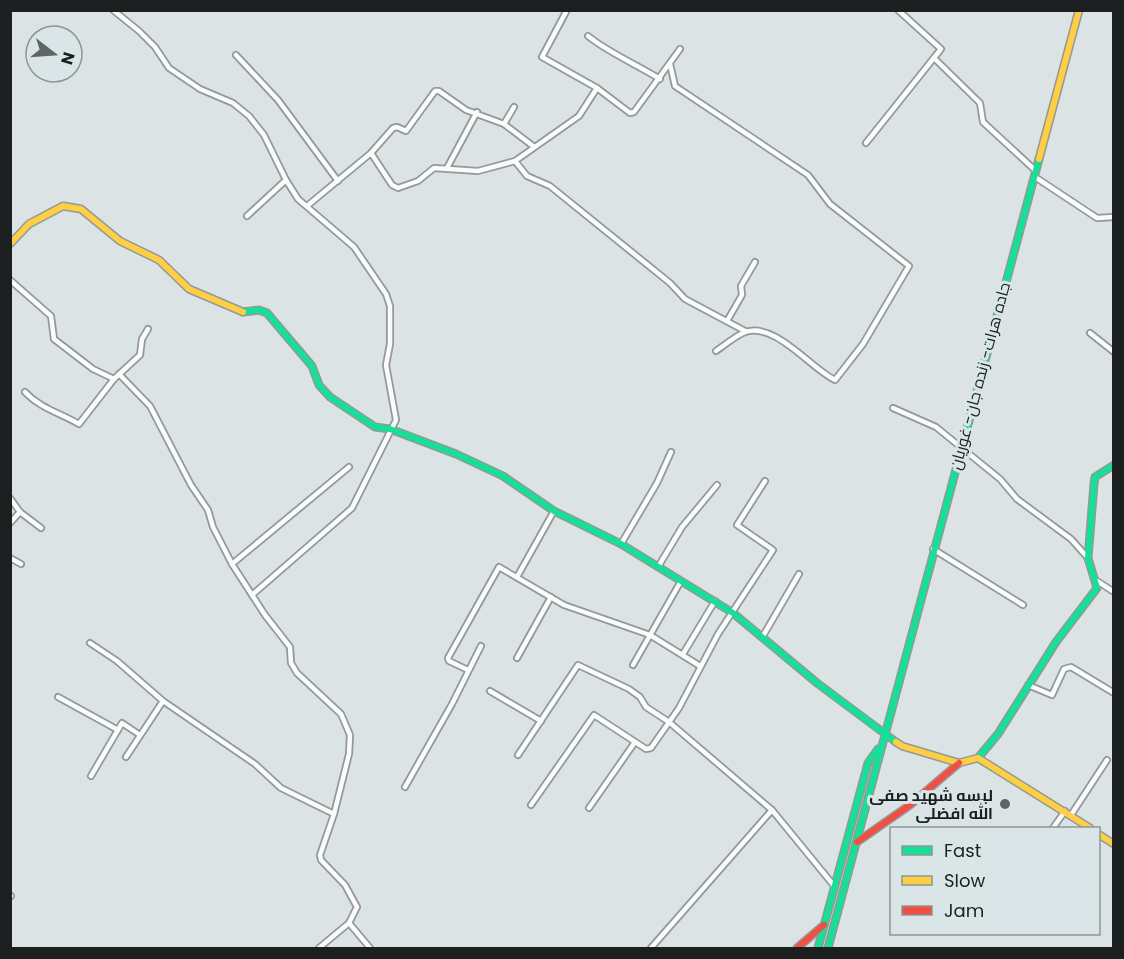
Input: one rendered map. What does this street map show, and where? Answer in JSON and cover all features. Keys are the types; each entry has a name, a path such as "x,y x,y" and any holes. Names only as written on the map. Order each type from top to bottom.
{"street":[{"path":"113,10 155,47 169,68 200,89 233,103 249,116 264,135 286,180 308,206 347,240 386,294 390,315 390,344 386,364 396,420 352,508 252,595"},
{"path":"567,10 542,57 597,88 632,113 680,50"},
{"path":"866,143 941,49 898,10"},
{"name":"جاده هرات- زنده جان- غوریان","path":"828,948 1079,10"},
{"path":"588,36 602,47 660,79"},
{"path":"236,56 278,100 338,181"},
{"path":"934,58 980,102 983,122 1036,174 1096,218 1113,217"},
{"path":"515,161 527,176 550,186 573,203 620,245 670,283 686,300 745,331 761,331 776,337 835,380 863,344 909,266 830,204 808,175 675,86 670,64"},
{"path":"371,153 398,189 418,180 434,168 478,171 515,161 533,146 579,116 597,88"},
{"path":"308,206 371,153 393,128 406,131 413,125 435,91 439,91 466,110 477,112 504,124 533,146"},
{"path":"504,124 514,107"},
{"path":"447,168 477,112"},
{"path":"247,216 286,180"},
{"path":"10,244 29,224 48,213 63,206 81,209 120,241 159,260 189,289 239,312 259,310 267,313 312,366 319,385 330,397 375,427 390,429 456,454 502,476 554,510 621,544 733,613 817,683 902,746 959,764"},
{"path":"727,321 742,295 741,286 755,262"},
{"path":"10,280 51,316 54,339 93,369 114,379"},
{"path":"25,392 37,405 56,411 79,424 114,379 140,355 142,339 148,329"},
{"path":"716,351 745,331"},
{"path":"1090,333 1113,352"},
{"path":"119,374 150,406 191,485 208,510 213,526 232,564 290,647 291,663 297,674 341,714 350,735 349,754 334,814 320,855 321,861 345,885 357,907 349,923 319,948"},
{"path":"856,843 910,805 959,764 978,758 998,734 1056,642 1097,588 1097,581 1089,558 1071,538 1017,499 1000,480 927,421 893,408"},
{"path":"621,544 657,483 671,452"},
{"path":"1089,558 1095,477 1113,465"},
{"path":"232,564 349,467"},
{"path":"531,805 592,716 596,716 649,750 669,722 700,666 772,549 737,525 765,481"},
{"path":"658,567 682,526 717,485"},
{"path":"10,498 20,512 40,528"},
{"path":"517,577 554,510"},
{"path":"10,523 20,512"},
{"path":"933,549 1023,605"},
{"path":"10,558 21,564"},
{"path":"468,670 449,661 448,657 497,568 564,605 650,635 700,666"},
{"path":"763,636 799,574"},
{"path":"633,665 681,580"},
{"path":"1097,581 1113,592"},
{"path":"517,658 551,597"},
{"path":"683,654 715,601"},
{"path":"90,643 117,661 162,701 255,764 280,788 334,814"},
{"path":"405,787 481,646"},
{"path":"518,755 577,665 621,684 640,697 646,707 669,722 772,810 835,887"},
{"path":"1028,685 1052,696 1064,669 1071,667 1113,693"},
{"path":"490,691 541,721"},
{"path":"58,697 118,730"},
{"path":"126,757 162,701"},
{"path":"91,776 124,722 140,735"},
{"path":"818,948 868,763 882,741"},
{"path":"589,807 635,742"},
{"path":"978,758 1089,827"},
{"path":"1054,827 1068,813 1107,759"},
{"path":"651,948 772,810"},
{"path":"1100,835 1113,844"},
{"path":"349,923 370,948"},
{"path":"797,948 824,925"}],"traffic: fast":[{"path":"828,948 1039,159"},
{"path":"243,312 259,310 267,313 312,366 319,385 330,397 375,427 390,429 456,454 503,476 554,511 621,544 733,613 817,683 896,742"},
{"path":"978,758 998,734 1056,642 1097,588 1088,558 1094,484 1095,477 1114,465"},
{"path":"818,948 868,763 878,749"}],"traffic: slow":[{"path":"1039,159 1079,10"},
{"path":"10,244 29,224 63,206 81,209 120,241 159,260 189,289 243,312"},
{"path":"896,742 902,746 959,763 978,758 1088,827"},
{"path":"1100,835 1114,844"}],"traffic: jam":[{"path":"857,842 910,805 959,763"},
{"path":"797,948 824,925"}],"place":[{"name":"لیسه شهید صفی الله افضلی","path":"1005,804"}]}
